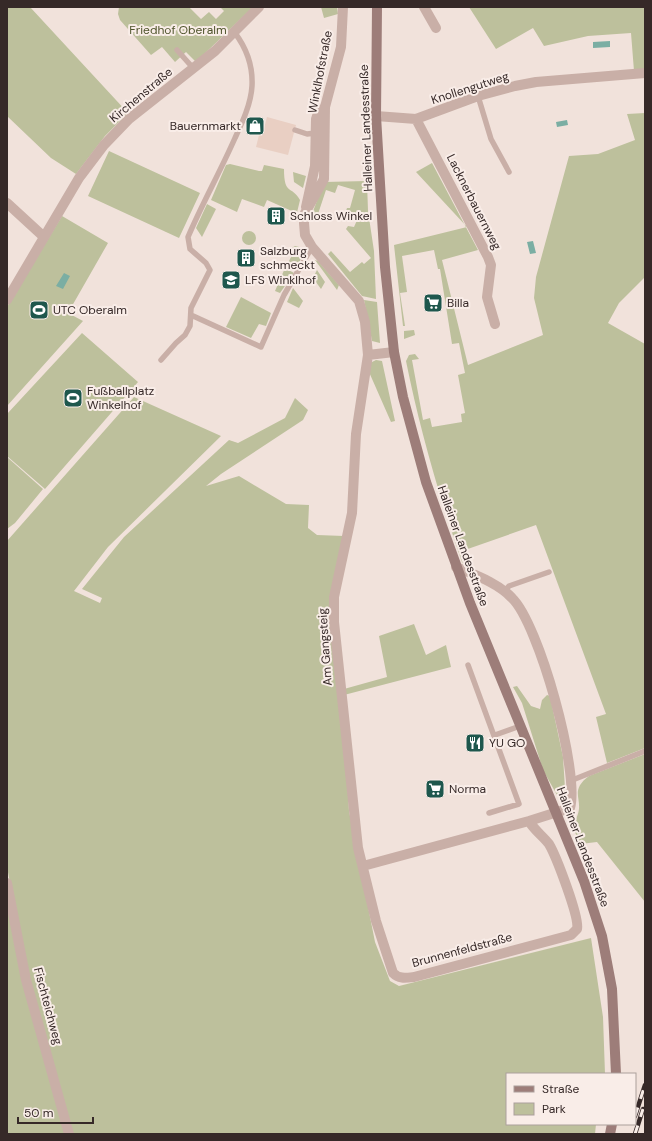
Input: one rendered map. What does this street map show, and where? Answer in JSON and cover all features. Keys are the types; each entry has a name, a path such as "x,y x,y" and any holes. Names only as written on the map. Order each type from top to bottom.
{"main road":[{"name":"Halleiner Landesstraße","path":"376,7 376,116 385,267 394,352 416,448 426,482 456,567 584,880 608,961 615,1019 616,1073"}],"street":[{"name":"Kirchenstraße","path":"7,300 79,178 104,145 129,119 194,68 234,33 259,7"},
{"name":"Winklhofstraße","path":"343,7 341,47 324,107 324,179 306,213 304,223 305,235 312,247 358,301 366,328 368,355"},
{"path":"424,7 436,28"},
{"name":"Knollengutweg","path":"376,116 416,119 478,96 536,82 645,73"},
{"path":"306,213 315,166 318,113 324,107"},
{"name":"Lacknerbauernweg","path":"416,119 488,257 491,265 487,297 495,324"},
{"path":"7,203 44,237"},
{"path":"368,355 394,352"},
{"name":"Am Gangsteig","path":"363,866 354,824 348,746 334,622 334,597 352,513 356,434 368,355"},
{"path":"363,866 570,808 570,781 561,725 540,652 520,607 512,597 504,592 456,567"},
{"name":"Brunnenfeldstraße","path":"363,866 380,936 393,973 400,978 414,976 571,934 577,929 578,926 561,870 549,844 528,821"},
{"name":"Fischteichweg","path":"7,883 26,980 69,1134"}],"lane":[{"path":"161,360 185,335 190,326 192,308 210,270 206,263 190,248 188,237 239,130 252,88 252,70 247,52 234,33"},
{"path":"177,50 194,68"},
{"path":"478,96 491,139 509,172"},
{"path":"295,130 307,134 316,133"},
{"path":"191,315 261,347 284,295 312,247"},
{"path":"504,592 509,586 549,572"},
{"path":"468,665 519,804 489,813"},
{"path":"494,735 520,726"},
{"path":"570,781 645,751"}],"green space":[{"path":"7,7 30,7 128,113 105,136 76,174 51,158 7,116"},
{"name":"Friedhof Oberalm","path":"119,7 189,7 201,19 209,12 216,19 224,11 220,7 253,7 196,62 186,52 175,62 162,47 151,55 120,20 118,14"},
{"path":"321,7 337,7 338,14 324,18"},
{"path":"469,7 645,7 645,70 634,71 631,33 588,36 544,46 533,28 496,49"},
{"path":"645,113 645,277 619,303 608,323 645,344 645,748 607,763 596,717 606,714 536,525 462,551 467,566 462,562 438,488 424,438 406,361 409,355 415,354 419,359 412,360 423,420 430,418 432,427 462,422 461,414 465,413 458,375 465,373 459,343 452,344 440,269 438,269 434,250 402,256 407,292 400,293 405,326 403,326 394,245 466,227 478,250 442,260 468,365 543,335 534,298 536,277 569,156 598,154 635,140 627,114"},
{"path":"109,151 200,193 179,238 88,196"},
{"path":"432,163 464,224 416,172"},
{"path":"230,164 259,171 262,171 264,165 284,169 285,183 287,187 297,195 300,200 295,221 291,219 294,212 267,200 264,207 242,199 237,212 211,200 226,165"},
{"path":"293,172 306,176 303,188 294,182"},
{"path":"367,181 368,211 374,251 376,299 362,296 328,254 331,251 350,272 362,262 364,264 371,258 346,229 348,226 354,227 358,218 345,214 347,208 350,208 355,190 338,185 335,193 326,190 317,217 320,218 319,221 312,214 324,182"},
{"path":"207,204 216,209 202,237 196,228"},
{"name":"UTC Oberalm","path":"62,216 108,243 68,313 83,321 7,406 7,307"},
{"path":"246,231 252,231 256,235 256,241 252,245 246,245 242,241 242,235"},
{"path":"295,246 299,247 303,254 296,270 287,265 294,251 290,249"},
{"path":"315,260 318,261 339,285 337,290"},
{"path":"285,268 294,273 280,293 275,291"},
{"path":"317,270 325,282 321,289 313,278"},
{"path":"293,288 303,301 299,308 287,302"},
{"path":"241,297 271,313 266,326 259,324 251,338 226,327"},
{"path":"364,300 377,302 380,343 372,341"},
{"path":"414,330 415,335 404,339 404,331"},
{"name":"Fußballplatz Winkelhof","path":"82,333 138,382 45,489 7,456 7,414"},
{"path":"376,360 382,361 395,421 391,422 369,372 370,363"},
{"path":"134,397 221,436 108,547 74,591 100,603 102,598 82,589 124,537 229,440 238,443 285,418 295,398 308,410 303,420 221,474 206,486 239,476 286,504 309,505 308,528 317,535 344,536 331,597 347,771 349,811 375,942 390,981 399,986 591,938 603,1017 605,1073 506,1073 506,1125 596,1125 595,1134 73,1134 30,987 7,867 7,541"},
{"path":"7,457 43,489 15,523 7,529"},
{"path":"414,624 426,655 446,645 451,667 344,695 344,689 387,677 379,636"},
{"path":"517,686 531,706 540,709 542,700 547,695 550,696 563,757 566,804 562,804 543,770 522,703 513,687"},
{"path":"645,754 645,902 597,842 580,844 572,825 579,810 578,793 582,782 589,776"},
{"path":"7,891 66,1134 7,1134"}],"shaded area":[{"path":"267,117 296,125 288,155 256,147 259,135 262,136"}],"water":[{"path":"610,41 610,47 593,48 593,42"},
{"path":"567,120 568,125 557,127 556,122"},
{"path":"533,241 536,253 530,254 527,242"},
{"path":"64,273 70,276 63,289 56,286"}],"railway":[{"path":"636,1113 645,1085"},
{"path":"635,1134 643,1109"}],"place":[{"name":"Bauernmarkt","path":"255,126"},
{"name":"Schloss Winkel","path":"276,216"},
{"name":"Salzburg schmeckt","path":"246,258"},
{"name":"LFS Winklhof","path":"231,280"},
{"name":"Billa","path":"433,303"},
{"name":"UTC Oberalm","path":"39,310"},
{"name":"Fußballplatz Winkelhof","path":"73,398"},
{"name":"YU GO","path":"475,743"},
{"name":"Norma","path":"435,789"}]}
